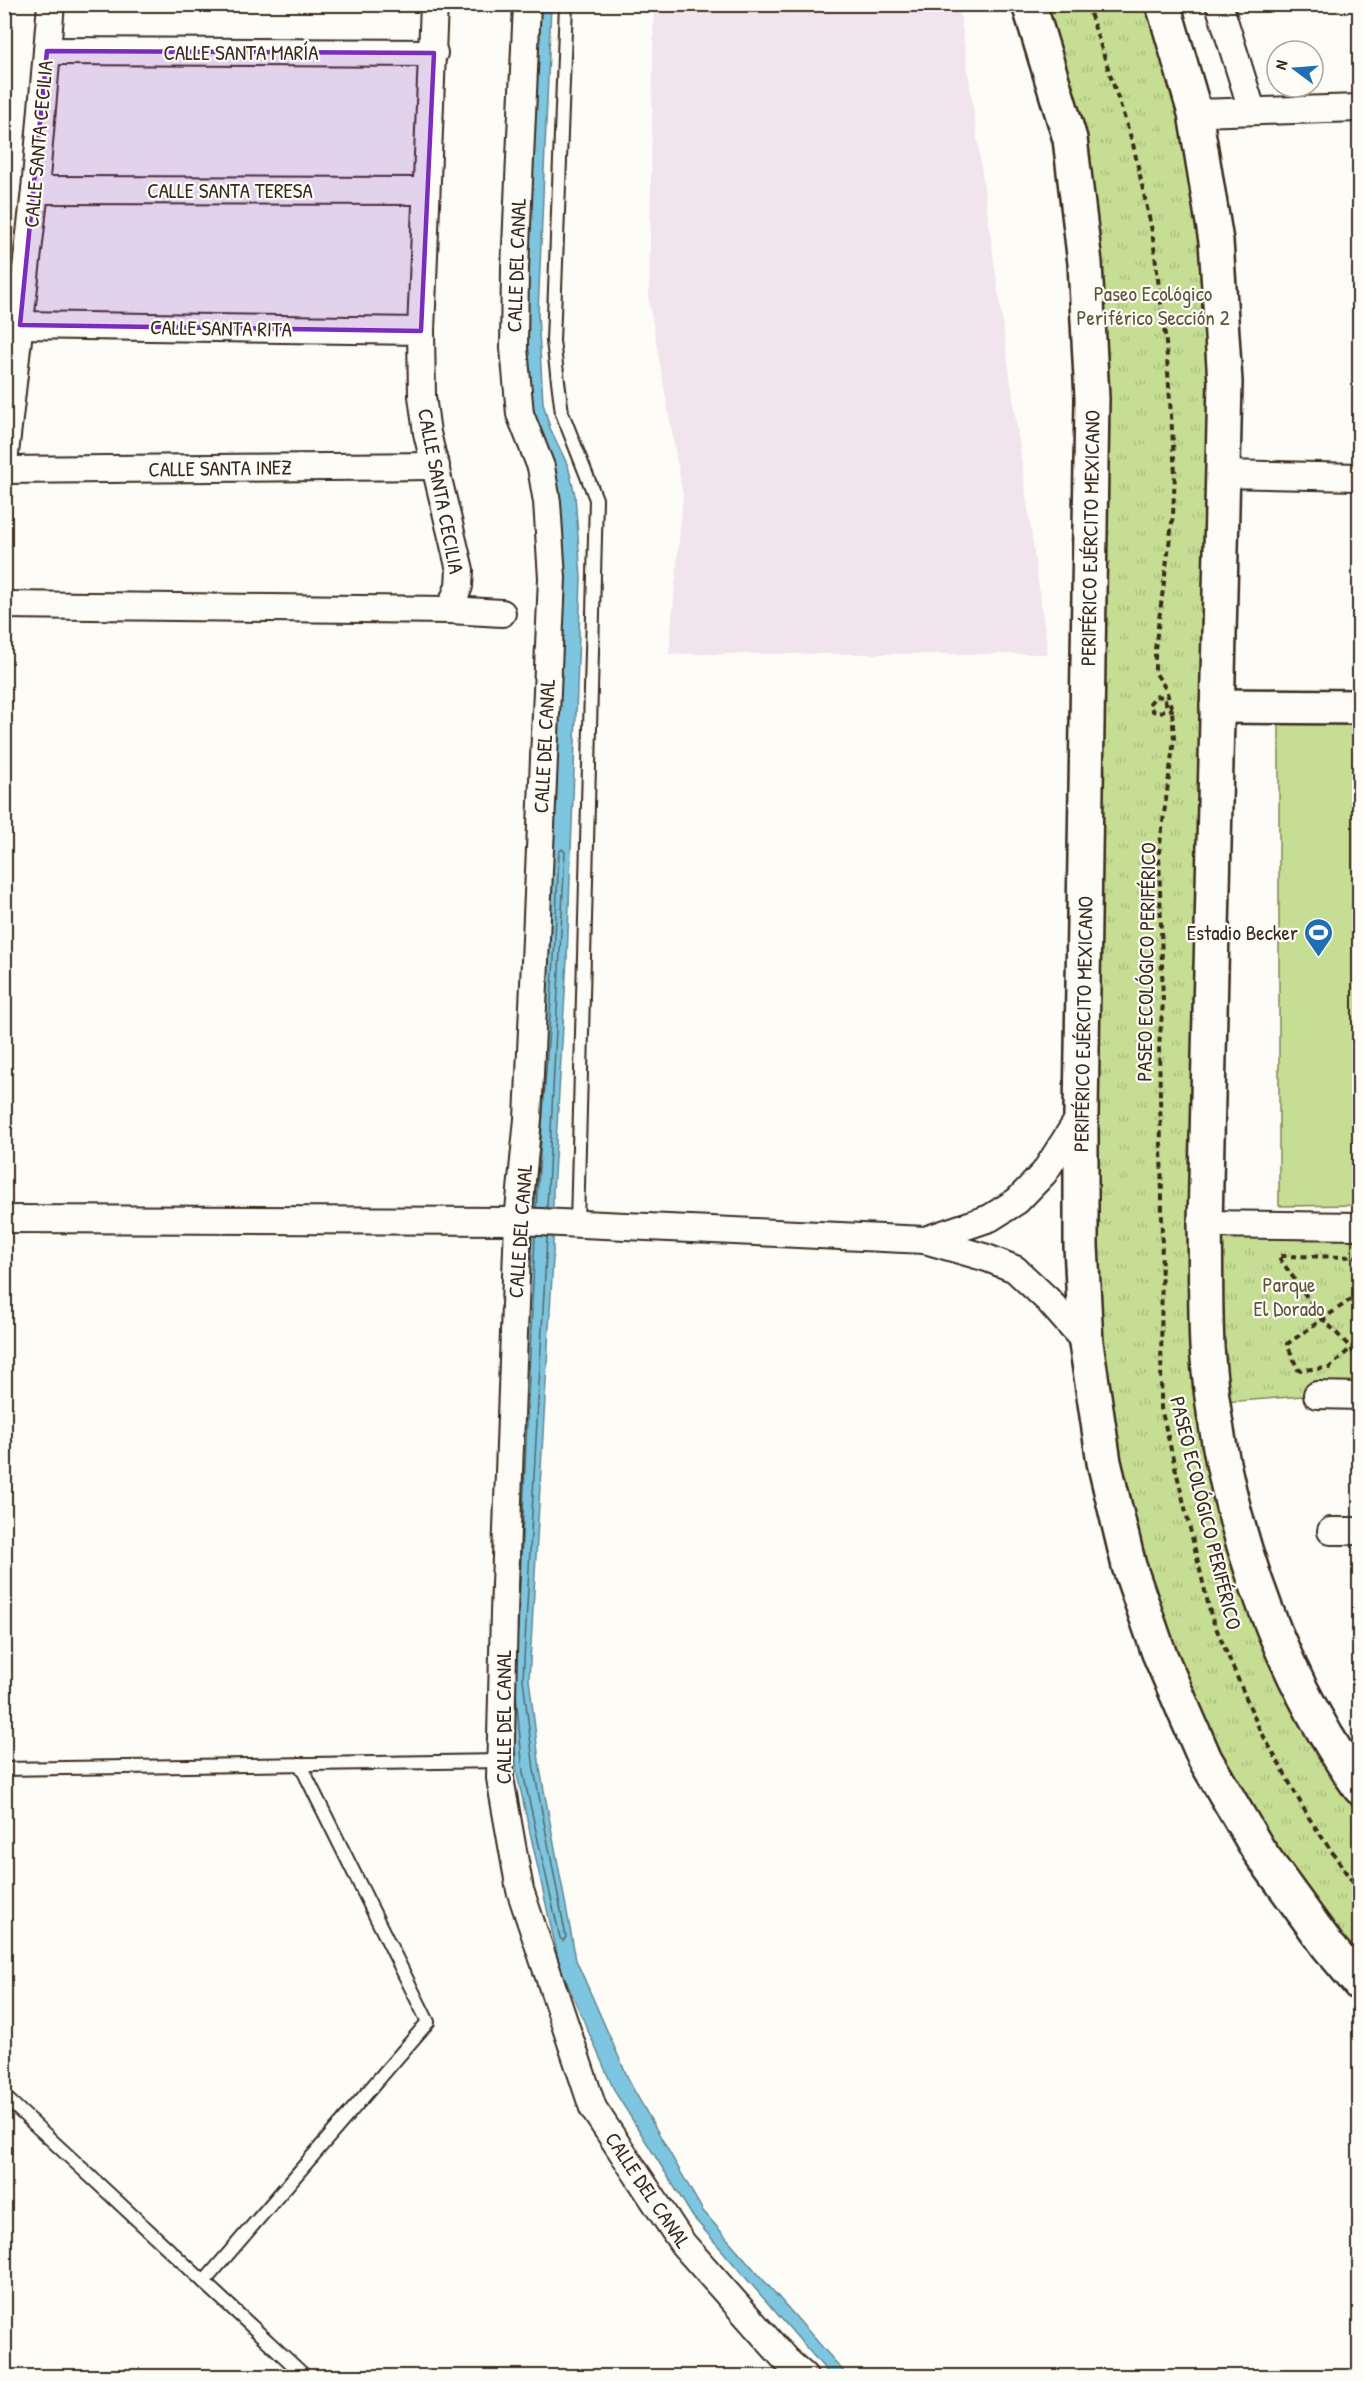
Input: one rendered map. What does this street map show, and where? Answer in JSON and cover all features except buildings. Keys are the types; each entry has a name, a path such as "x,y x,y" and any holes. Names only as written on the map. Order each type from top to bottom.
{"main road":[{"name":"PERIFÉRICO EJÉRCITO MEXICANO","path":"1029,4 1070,139 1085,263 1092,398 1081,1246 1086,1342 1104,1462 1129,1566 1159,1653 1205,1759 1259,1851 1328,1946 1359,1984"},
{"path":"1163,4 1195,113 1216,241 1224,382 1205,1224 1207,1347 1219,1442 1241,1535 1268,1618 1307,1699 1359,1788"},
{"path":"1217,706 1359,707"}],"street":[{"name":"CALLE SANTA CECILIA","path":"4,462 35,190 51,4"},
{"name":"CALLE SANTA CECILIA","path":"434,4 434,53 421,331 422,396 427,433 460,570 459,586 450,610"},
{"name":"CALLE DEL CANAL","path":"527,4 515,268 514,348 520,414 541,467 547,502 552,578 528,1119 518,1221 501,1778 520,1890 593,2108 683,2244 786,2360 804,2376"},
{"path":"1219,4 1252,110"},
{"name":"CALLE SANTA MARÍA","path":"47,51 434,53"},
{"path":"1195,113 1359,108"},
{"name":"CALLE SANTA TERESA","path":"35,190 426,191"},
{"name":"CALLE SANTA RITA","path":"20,325 421,331"},
{"name":"CALLE SANTA INEZ","path":"4,470 436,466"},
{"path":"1223,474 1359,477"},
{"path":"6,604 450,610 502,613"},
{"path":"925,1240 990,1218 1017,1200 1044,1173 1081,1115"},
{"path":"4,1219 518,1221 925,1240 956,1251 987,1258 1015,1269 1048,1300 1086,1342"},
{"path":"1205,1224 1359,1226"},
{"path":"1317,1395 1359,1396"},
{"path":"1331,1531 1359,1531"}],"lane":[{"path":"566,4 553,341 562,413 596,499 577,1224"},
{"path":"4,1769 501,1761"},
{"path":"204,2282 428,2022 300,1764"},
{"path":"4,2096 305,2376"}],"path":[{"name":"PASEO ECOLÓGICO PERIFÉRICO","path":"1088,4 1133,144 1152,231 1166,343 1175,473 1173,515 1155,649 1155,672 1166,689 1172,710 1174,739 1159,852 1163,1003 1159,1046 1162,1197 1161,1408 1211,1616 1258,1726 1309,1818 1359,1893"},
{"path":"1161,696 1172,710 1166,709 1156,713 1151,710 1150,702 1153,697 1161,696"},
{"path":"1359,1257 1278,1256 1322,1318 1351,1348 1359,1366"},
{"path":"1359,1293 1287,1344 1298,1370 1329,1368 1359,1340"}],"highlighted area":[{"path":"47,51 434,53 421,331 20,325"}],"shaded area":[{"path":"654,5 959,5 1048,654 669,654 683,496 649,301"}],"green space":[{"name":"Paseo Ecológico Periférico Sección 2","path":"1033,5 1155,5 1206,206 1224,1476 1359,1796 1359,1973 1259,1842 1167,1665 1088,1342 1094,376"},
{"name":"Estadio Becker","path":"1279,706 1359,708 1359,1205 1279,1206"},
{"name":"Parque El Dorado","path":"1215,1226 1359,1227 1359,1396 1317,1395 1225,1402"}],"water":[{"path":"535,5 551,5 538,314 543,403 550,428 568,466 575,495 581,578 567,959 553,1191 553,1258 529,1679 540,1769 576,1960 631,2085 703,2211 850,2376 831,2376 693,2217 615,2092 560,1967 517,1774 510,1686 532,1189 548,958 564,577 560,502 555,480 535,435 521,309"}],"place":[{"name":"Estadio Becker","path":"1319,958"}]}
